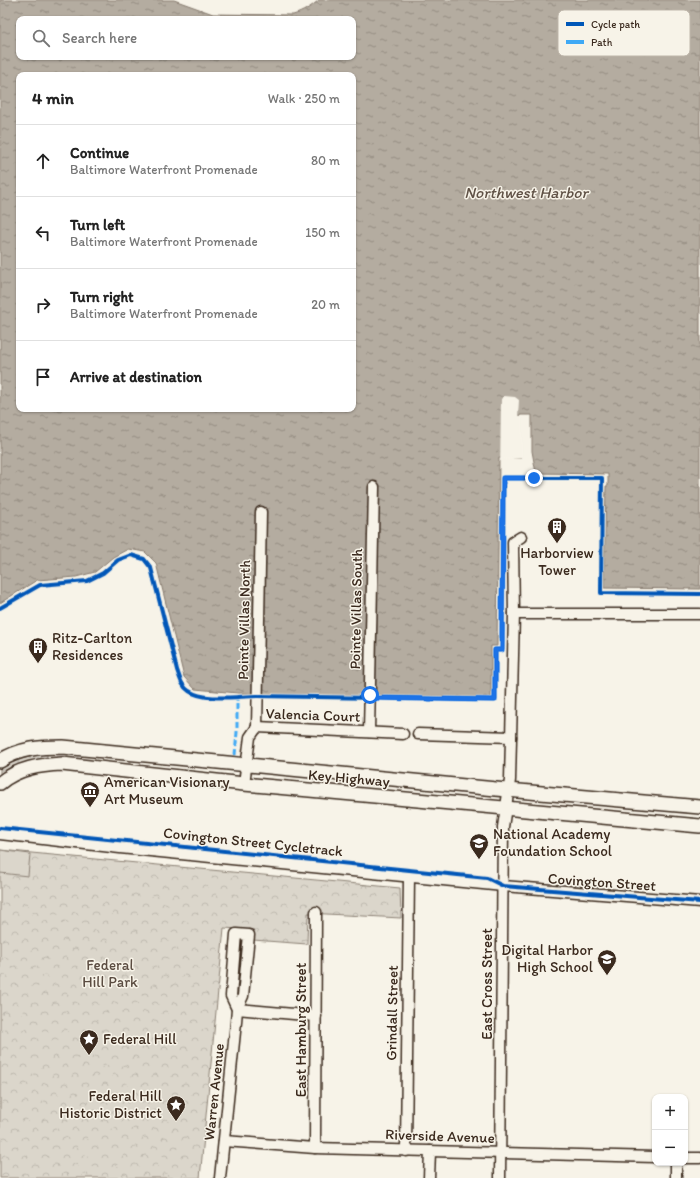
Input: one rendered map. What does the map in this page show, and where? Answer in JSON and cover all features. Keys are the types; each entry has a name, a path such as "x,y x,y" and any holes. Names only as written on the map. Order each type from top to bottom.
{"main road":[{"name":"Key Highway","path":"0,761 7,756 24,750 49,747 70,748 246,766 700,807"},
{"name":"Key Highway","path":"0,782 15,773 29,768 62,764 244,784 700,826"}],"street":[{"name":"Pointe Villas South","path":"369,732 374,487"},
{"name":"Pointe Villas North","path":"257,727 261,512"},
{"name":"East Cross Street","path":"500,1178 502,886 504,827 511,737 514,614 513,542 521,537"},
{"path":"514,614 700,614"},
{"name":"Valencia Court","path":"244,784 250,737 257,727 403,734"},
{"path":"418,734 511,737"},
{"name":"Covington Street","path":"0,834 120,848 502,886 700,902"},
{"name":"Grindall Street","path":"406,1151 408,876"},
{"name":"East Hamburg Street","path":"315,1148 316,912"},
{"name":"Warren Avenue","path":"220,1178 237,1008 244,996 249,935 236,934 231,996 237,1008"},
{"path":"237,1008 316,1016"},
{"name":"Riverside Avenue","path":"224,1141 315,1148 652,1157"},
{"path":"429,1178 430,1151"},
{"path":"688,1158 700,1158"},
{"path":"676,1166 676,1178"}],"green space":[{"path":"47,754 47,757 16,766 0,775 0,769 11,763 28,757"},
{"name":"Federal Hill Park","path":"0,850 400,888 401,918 308,913 307,944 253,940 254,930 224,928 200,1178 0,1178"},
{"path":"0,850 30,854 28,876 0,873"}],"water":[{"name":"Northwest Harbor","path":"0,0 174,0 213,14 293,15 307,9 319,0 700,0 700,589 604,588 606,486 608,486 608,474 536,473 532,451 532,415 520,415 521,458 499,458 497,646 491,646 491,698 238,693 195,689 184,677 156,563 145,552 128,549 113,557 95,572 76,577 37,580 0,603"}],"pier":[{"path":"504,396 515,397 519,400 518,416 530,416 522,417 522,458 501,460 500,477 501,399"}],"marked path":[{"path":"235,755 237,732 237,696"}],"cycle path":[{"path":"0,608 40,585 87,581 103,573 118,560 131,555 144,559 151,568 179,676 185,687 189,691 196,694 222,698 257,696 495,700 495,650 502,650 503,478 602,478 601,593 700,594"},
{"name":"Covington Street Cycletrack","path":"0,828 487,878 503,886 700,902"}],"place":[{"name":"Harborview Tower","path":"557,544"},
{"name":"Ritz-Carlton Residences","path":"38,664"},
{"name":"American Visionary Art Museum","path":"90,808"},
{"name":"National Academy Foundation School","path":"479,860"},
{"name":"Digital Harbor High School","path":"607,976"},
{"name":"Federal Hill","path":"89,1056"},
{"name":"Federal Hill Historic District","path":"176,1122"}],"route":[{"path":"370,695 370,698 495,700 495,650 502,650 503,478 534,478"}]}
